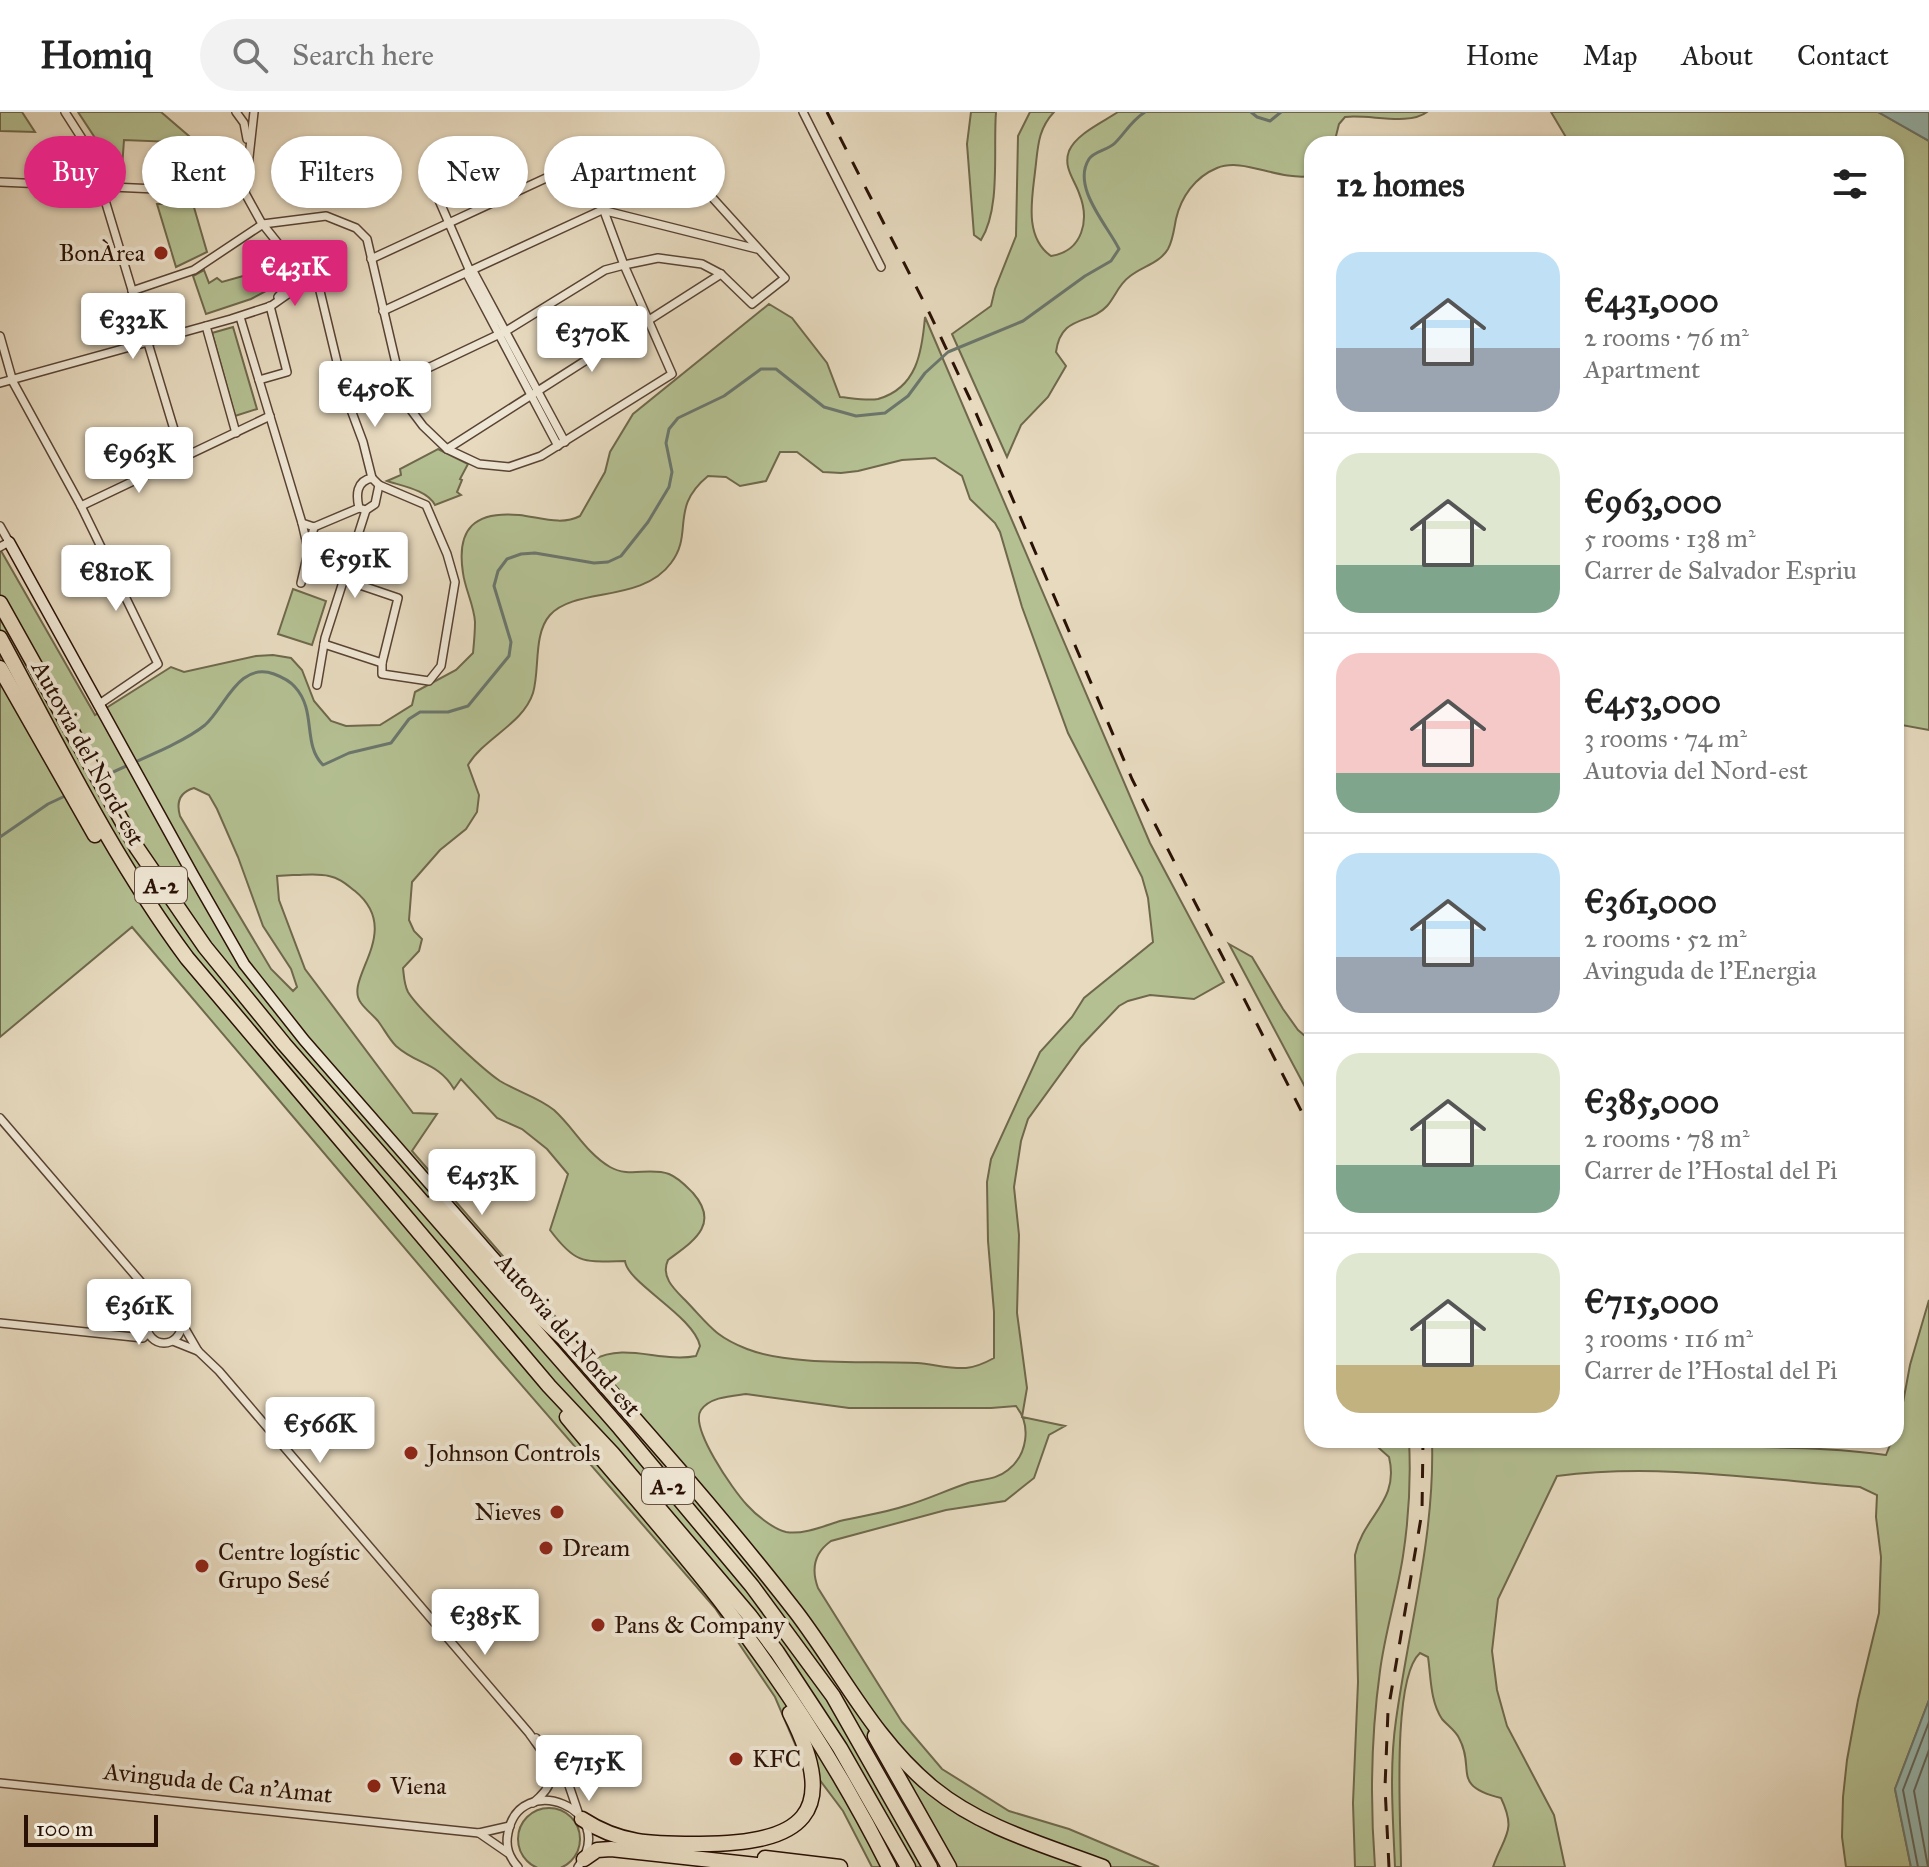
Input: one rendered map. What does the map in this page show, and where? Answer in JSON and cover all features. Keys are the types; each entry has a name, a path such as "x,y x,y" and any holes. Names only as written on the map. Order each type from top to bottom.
{"highway":[{"name":"Autovia del Nord-est","path":"0,603 125,828 171,900 284,1044 620,1428 752,1586 833,1696 930,1867"},
{"name":"Autovia del Nord-est","path":"0,638 108,839 142,895 223,1004 742,1607 777,1652 840,1748 908,1867"},
{"path":"0,668 99,842 142,895"},
{"path":"365,1136 450,1217 486,1260 564,1339 744,1545 805,1624 865,1714 932,1787 967,1813 1103,1867"},
{"path":"549,1386 565,1415 721,1602 831,1763 889,1867"},
{"path":"671,1850 774,1836 801,1820 808,1808 813,1793 811,1764 795,1723 766,1666"},
{"path":"865,1714 949,1867"},
{"path":"581,1817 618,1839 775,1867"},
{"path":"581,1863 597,1850 611,1849 671,1850 840,1867"},
{"path":"671,1850 721,1867"}],"street":[{"path":"65,112 80,136"},
{"path":"236,112 244,123 247,136"},
{"path":"251,136 254,112"},
{"path":"803,112 881,267"},
{"path":"371,259 544,179"},
{"path":"0,182 24,183"},
{"path":"107,208 182,456"},
{"path":"254,208 304,276"},
{"path":"442,208 470,272 538,391 561,444"},
{"path":"344,391 428,368 502,332 605,270 624,265 658,258 702,264 721,274 752,304 785,278 721,208"},
{"path":"132,291 194,270 263,224 326,216 356,228 367,239 405,402 423,426 447,449 479,464 509,467 561,444 672,374 602,210"},
{"path":"383,311 602,210 757,249"},
{"path":"291,283 294,263"},
{"path":"447,449 721,274"},
{"path":"256,311 282,293 299,276 308,276 319,287 344,391 363,442 372,478 379,485 426,505 455,582 441,666 429,681 382,674 398,598 345,580"},
{"path":"0,383 240,317 270,306 298,287 304,276"},
{"path":"259,380 287,372 270,306"},
{"path":"240,317 309,551"},
{"path":"206,326 236,433"},
{"path":"502,332 530,396 561,444"},
{"path":"0,336 12,379 81,506 158,664 98,705"},
{"path":"81,506 270,416"},
{"path":"317,685 324,644 345,580 362,509 357,496 359,486 365,479 372,478"},
{"path":"302,523 314,527 375,504 379,485"},
{"path":"0,526 4,545 98,705 225,934 255,979 304,1040 564,1339"},
{"path":"301,583 314,527"},
{"path":"324,644 382,663"},
{"path":"0,1118 164,1309 174,1312 198,1351 219,1371 529,1733 551,1765 552,1778 547,1791 515,1816 510,1826 512,1862"},
{"path":"0,1323 143,1338 148,1333 150,1317 164,1309"},
{"path":"173,1341 180,1334 180,1320"},
{"path":"148,1333 161,1343 173,1341 198,1351"},
{"path":"529,1733 562,1765 589,1839 581,1863"},
{"name":"Avinguda de Ca n'Amat","path":"0,1783 479,1833 510,1826"},
{"path":"533,1803 558,1801 581,1817"},
{"name":"Avinguda de Ca n'Amat","path":"479,1833 512,1862"}],"green space":[{"path":"0,112 22,112 35,132 0,131"},
{"path":"78,112 161,112 189,136 142,136 142,141 126,140 126,136 94,136"},
{"path":"971,112 996,112 994,195 981,240 974,235 967,144"},
{"path":"1030,112 1054,112 1039,140 1032,205 1037,239 1051,256 1062,253 1077,241 1083,223 1082,203 1068,168 1069,151 1084,134 1118,112 1427,112 1399,119 1345,117 1339,124 1336,136 1304,136 1304,177 1227,165 1202,177 1181,203 1171,242 1164,254 1126,280 1100,312 1064,331 1056,352 1066,366 1048,397 1021,425 1007,457 952,334 991,306 1016,236 1018,136"},
{"path":"1551,112 1878,112 1929,141 1929,730 1904,725 1904,136 1565,136"},
{"path":"158,208 194,208 207,252 176,267"},
{"path":"204,270 209,283 217,278 222,282 259,274 270,289 251,299 206,314 193,276"},
{"path":"769,304 792,318 827,363 840,397 864,400 891,394 909,377 919,355 925,317 1150,843 1224,982 1194,999 1150,995 1119,1006 1081,1046 1028,1119 1021,1141 1014,1187 1019,1235 1017,1313 1027,1388 1022,1417 1065,1426 1049,1435 1034,1478 1005,1501 946,1510 831,1541 818,1556 815,1568 818,1588 902,1722 942,1769 1009,1811 1069,1829 1159,1867 872,1867 843,1811 798,1751 775,1697 715,1608 132,927 0,1037 0,549 95,715 171,667 184,672 273,655 291,658 302,670 314,701 331,721 346,726 380,725 412,705 415,692 456,670 473,653 474,616 464,579 462,557 466,534 472,526 480,520 504,514 558,521 580,516 605,472 610,452 633,414","holes":["780,452 797,452 823,472 841,473 902,460 935,458 962,476 970,499 1000,532 1022,607 1068,733 1142,877 1148,898 1153,942 1084,998 1072,1017 1040,1052 991,1159 987,1182 994,1358 973,1367 785,1358 747,1349 719,1334 673,1288 667,1278 668,1260 694,1239 704,1224 701,1204 693,1193 669,1174 624,1172 610,1167 587,1148 554,1110 500,1081 466,1052 414,1000 405,983 403,968 419,951 422,939 409,920 412,882 440,850 466,829 477,812 479,795 468,765 528,704 535,684 541,632 550,615 561,606 627,590 658,576 678,552 685,510 696,488 708,476 726,477 740,486 766,481","194,788 209,795 217,809 263,926 291,969 297,987 293,991 271,969 180,816 180,798","316,874 343,882 369,907 374,922 374,938 359,981 357,993 361,1003 404,1052 441,1074 454,1089 461,1079 497,1118 522,1129 547,1149 568,1174 550,1230 567,1250 582,1259 625,1261 637,1279 695,1335 700,1346 696,1356 618,1353 593,1360 412,1151 437,1114 413,1113 305,969 279,900 277,876","746,1394 849,1408 1016,1406 1024,1422 1025,1440 1020,1456 999,1476 968,1483 897,1508 793,1533 770,1525 741,1497 714,1458 699,1418 701,1410 710,1402"]},
{"path":"233,327 257,409 235,416 212,333"},
{"path":"438,449 468,464 457,492 461,495 435,505 420,492 387,481 401,475 400,469"},
{"path":"293,589 326,601 312,645 278,634"},
{"path":"1229,944 1252,957 1283,1009 1304,1035 1304,1085"},
{"path":"1929,1300 1929,1700 1895,1789 1911,1867 1846,1867 1842,1837 1847,1760 1879,1613 1881,1557 1876,1517 1877,1495 1860,1487 1632,1471 1557,1476 1498,1599 1492,1651 1497,1690 1507,1726 1554,1815 1565,1867 1493,1867 1507,1833 1506,1809 1501,1798 1475,1788 1470,1782 1464,1749 1438,1712 1428,1657 1420,1653 1411,1668 1401,1721 1401,1867 1395,1867 1392,1794 1394,1738 1425,1546 1432,1448 1780,1448 1886,1455 1889,1448 1904,1448 1904,1397"},
{"path":"1379,1448 1409,1448 1408,1512 1400,1571 1382,1656 1375,1720 1372,1818 1375,1867 1355,1867 1353,1803 1358,1682 1355,1555 1359,1541 1385,1498 1391,1473 1389,1457"},
{"path":"537,1810 561,1810 578,1827 578,1851 561,1868 537,1868 520,1851 520,1827"}],"water":[{"path":"1878,112 1929,112 1929,141"},
{"path":"1929,1700 1929,1867 1911,1867 1895,1789"}],"waterway":[{"path":"111,773 196,732 234,688 251,674 262,672 286,679 302,696 313,747 323,765 349,753 391,743 409,719 420,712 448,712 468,706 509,656 511,642 494,586 498,571 507,559 521,554 535,553 594,563 608,562 621,556 648,522 669,487 672,472 666,443 669,429 678,418 724,396 761,369 776,369 824,407 856,416 885,413 908,396 925,373 948,352 1023,321 1111,261 1119,249 1093,206 1085,182 1085,170 1091,156 1115,143 1145,112"},
{"path":"1251,112 1270,121 1281,112"},
{"path":"0,837 65,796"}],"railway":[{"path":"827,112 970,399 1132,779 1304,1116"},
{"path":"1389,1867 1385,1787 1388,1711 1422,1512 1423,1448"}],"place":[{"name":"BonÀrea","path":"161,253"},
{"name":"Johnson Controls","path":"411,1453"},
{"name":"Nieves","path":"557,1512"},
{"name":"Dream","path":"546,1548"},
{"name":"Centre logístic Grupo Sesé","path":"202,1566"},
{"name":"Pans & Company","path":"598,1625"},
{"name":"KFC","path":"736,1759"},
{"name":"Viena","path":"374,1786"}]}
